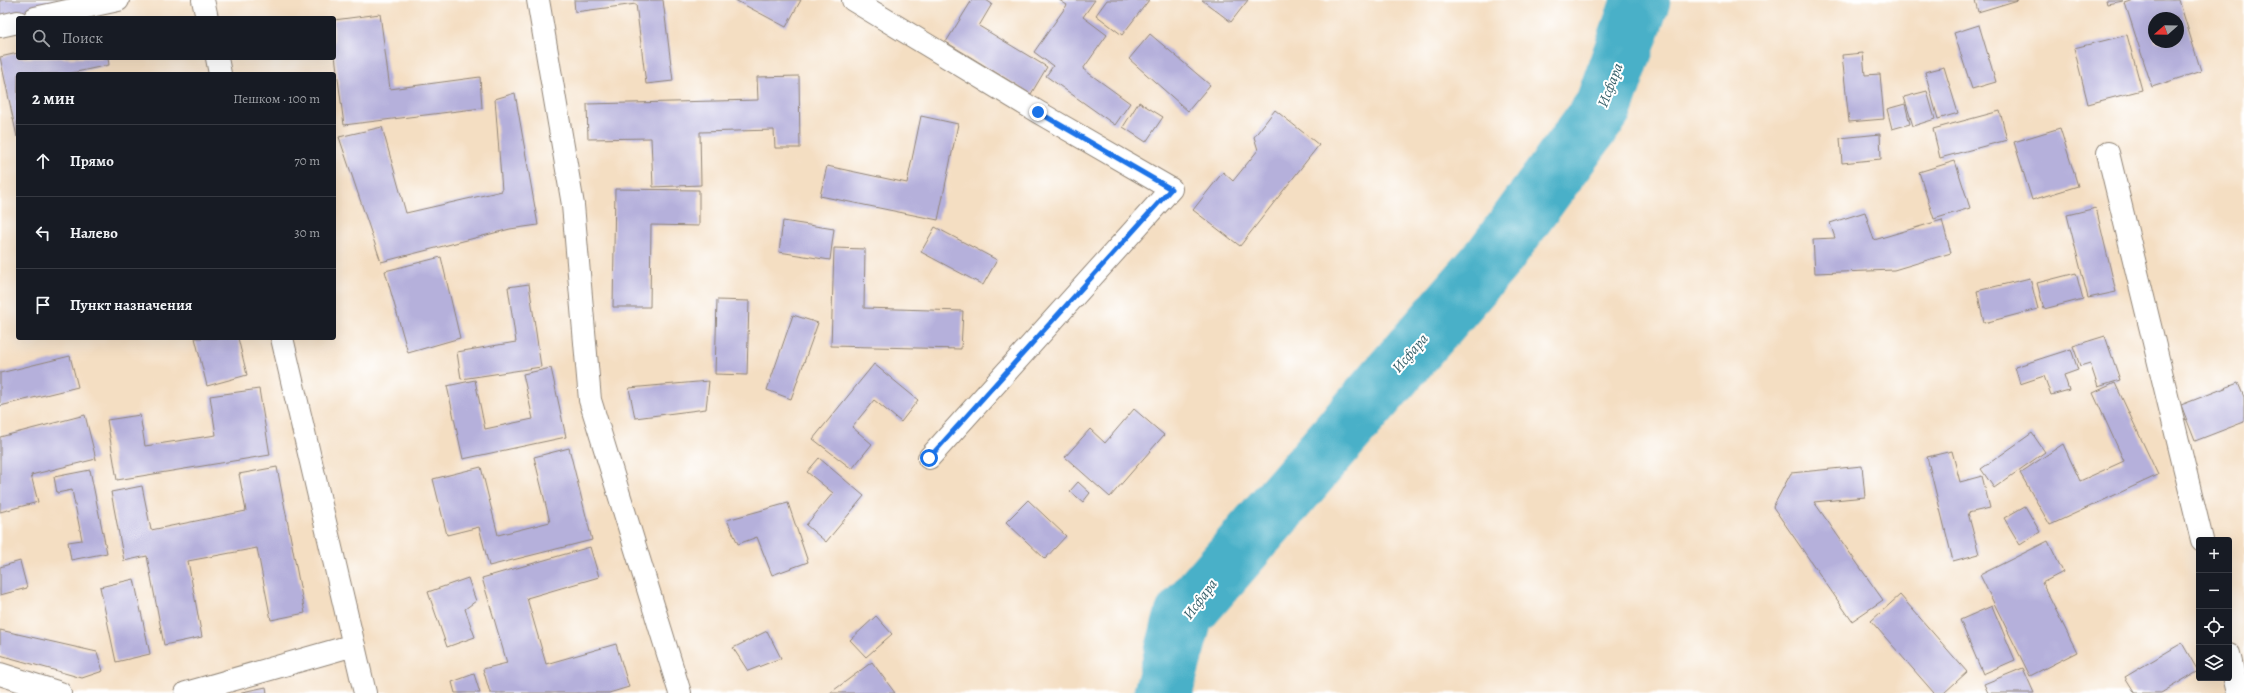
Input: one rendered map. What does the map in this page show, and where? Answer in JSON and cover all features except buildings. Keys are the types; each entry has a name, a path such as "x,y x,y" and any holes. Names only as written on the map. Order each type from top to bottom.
{"street":[{"path":"44,16 118,0"},
{"path":"203,0 207,16"},
{"path":"538,0 573,205 590,400 680,693"},
{"path":"853,0 1038,112 1171,189 929,458"},
{"path":"0,26 16,22"},
{"path":"217,60 220,72"},
{"path":"2108,153 2201,537"},
{"path":"282,340 365,693"},
{"path":"186,693 354,645"},
{"path":"2232,667 2238,693"},
{"path":"0,674 60,693"}],"waterway":[{"name":"Исфара","path":"1163,693 1184,615 1493,258 1603,108 1641,0"}],"route":[{"path":"929,458 1171,189 1038,112"}]}
